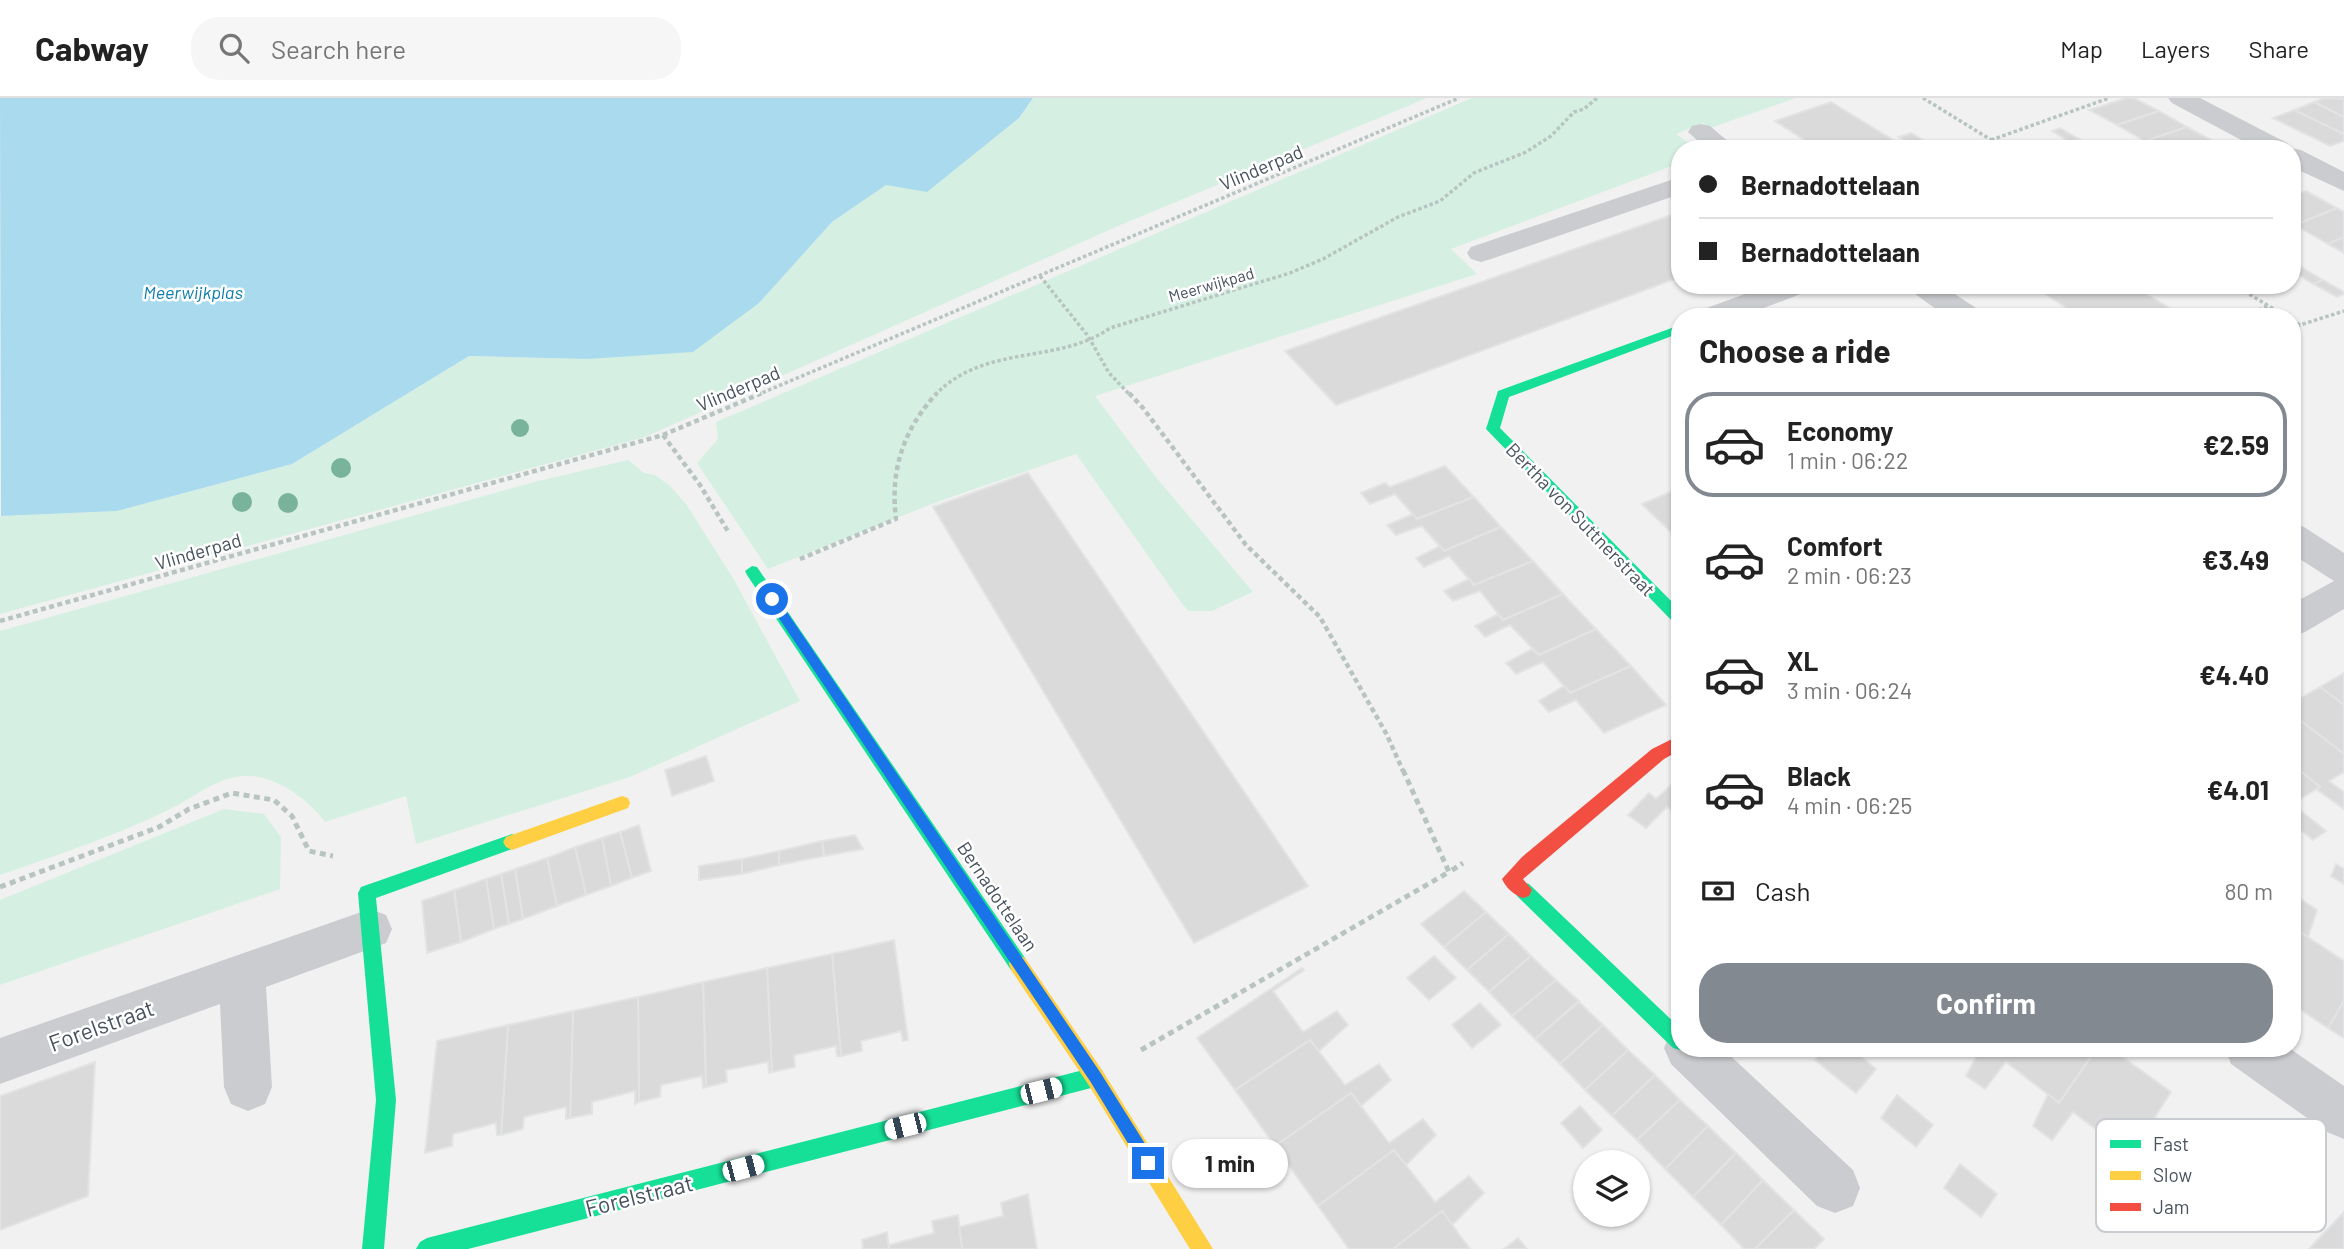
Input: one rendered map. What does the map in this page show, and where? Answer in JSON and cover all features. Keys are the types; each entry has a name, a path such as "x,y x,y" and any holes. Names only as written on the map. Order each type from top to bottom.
{"street":[{"path":"2181,98 2261,140"},
{"path":"1701,132 1712,140"},
{"path":"2301,161 2344,183"},
{"path":"1481,253 1671,188"},
{"path":"1736,308 1774,294"},
{"path":"1934,294 1955,308"},
{"name":"Bertha von Suttnerstraat","path":"1671,332 1503,394 1493,429 1671,612"},
{"path":"2301,542 2344,571"},
{"name":"Bernadottelaan","path":"754,574 1095,1077 1202,1249"},
{"path":"2301,617 2344,593"},
{"path":"1671,747 1658,754 1511,879 1671,1032"},
{"name":"Forelstraat","path":"0,1061 242,975 369,911 622,803"},
{"path":"369,911 386,1100 373,1249"},
{"path":"242,975 248,1087"},
{"path":"1697,1057 1835,1188"},
{"path":"2261,1057 2344,1115"},
{"name":"Forelstraat","path":"427,1249 444,1247 1095,1077"}],"path":[{"name":"Vlinderpad","path":"0,621 663,435 1459,98"},
{"name":"Meerwijkpad","path":"754,574 896,519 892,490 900,450 918,414 939,390 962,373 993,360 1091,343 1110,328 1290,273 1323,259 1398,217 1440,201 1474,173 1526,152 1551,136 1574,112 1584,109 1597,98"},
{"path":"1923,98 1991,140 2109,98"},
{"path":"1040,276 1091,343 1109,373 1143,408 1246,545 1320,617 1387,735 1449,872"},
{"path":"2249,294 2272,308"},
{"path":"2264,308 2269,306"},
{"path":"2301,325 2344,311"},
{"path":"663,435 700,485 754,574"},
{"path":"0,887 159,827 189,809 232,793 274,800 292,816 309,850 363,863 369,911"},
{"path":"1095,1077 1479,854 1511,879"}],"green space":[{"path":"1033,98 1427,98 1118,226 645,437 0,614 0,516 117,511 292,464 469,356 587,359 759,303 832,222 886,185 1019,118"},
{"path":"1472,98 1796,98 1710,128 1703,123 1676,134 1684,140 1671,140 1671,166 1451,249 1477,274 1095,396 1155,476 1253,592 1212,611 1189,611 1183,605 1076,454 937,502 768,569 697,463 718,439 716,422"},
{"path":"628,460 644,473 655,475 669,485 686,504 733,578 800,701 630,777 416,844 406,796 325,822 310,805 289,790 267,779 244,776 216,783 176,806 111,835 0,875 0,631 534,482"},
{"path":"224,809 264,814 281,837 280,889 0,985 0,900"}],"water":[{"name":"Meerwijkplas","path":"0,98 1033,98 1019,118 927,192 886,185 832,222 759,303 693,352 587,359 469,356 292,464 117,511 1,516"}],"building":[{"path":"2134,98 2159,111 2117,125 2089,110"},
{"path":"2324,98 2344,99 2344,117 2314,102"},
{"path":"1831,102 1893,140 1804,140 1775,121"},
{"path":"2314,102 2344,117 2344,134 2294,110"},
{"path":"2294,110 2344,134 2344,141 2330,146 2273,118"},
{"path":"2159,111 2187,127 2143,140 2117,125"},
{"path":"2187,127 2211,140 2148,140"},
{"path":"2060,128 2079,139 2067,140 2052,131"},
{"path":"1911,133 1923,140 1904,140 1899,137"},
{"path":"2306,191 2337,208 2301,223 2301,193"},
{"path":"2337,208 2344,212 2344,237 2328,244 2301,228 2301,223"},
{"path":"1671,215 1671,280 1336,405 1285,351"},
{"path":"2344,237 2344,253 2328,244"},
{"path":"2301,267 2323,280 2313,284 2301,277"},
{"path":"2323,280 2344,294 2337,297 2313,284"},
{"path":"2045,294 2147,294 2169,308 2067,308"},
{"path":"1445,466 1474,497 1417,519 1395,494 1370,504 1361,493 1385,483 1390,487"},
{"path":"1028,473 1308,886 1194,943 933,507"},
{"path":"1671,492 1671,532 1642,504"},
{"path":"1474,497 1501,527 1444,551 1422,526 1396,535 1387,525 1413,514 1417,519"},
{"path":"1501,527 1533,561 1474,585 1449,556 1424,567 1416,558 1440,546 1444,551"},
{"path":"1533,561 1563,594 1503,620 1480,591 1453,601 1444,591 1469,579 1474,585"},
{"path":"1563,594 1596,629 1539,655 1510,625 1485,637 1475,626 1498,614 1503,620"},
{"path":"1596,629 1631,666 1570,693 1543,662 1516,674 1506,663 1532,649 1539,655"},
{"path":"1631,666 1666,705 1604,733 1576,700 1549,712 1539,701 1564,686 1570,693"},
{"path":"2344,673 2344,705 2320,687"},
{"path":"2320,687 2344,705 2344,754 2301,721 2301,698"},
{"path":"2301,721 2344,754 2344,772 2329,781 2344,792 2344,809 2316,789 2320,787 2301,771"},
{"path":"706,756 714,781 672,796 665,770"},
{"path":"2301,771 2320,787 2301,799"},
{"path":"1671,785 1671,810 1667,807 1646,828 1628,815 1649,793 1656,799"},
{"path":"2301,811 2326,831 2313,840 2301,830"},
{"path":"639,825 651,871 632,878 620,832"},
{"path":"620,832 632,878 611,886 602,838"},
{"path":"855,835 863,849 824,856 822,841"},
{"path":"602,838 611,886 586,895 575,847"},
{"path":"822,841 824,856 779,865 779,851"},
{"path":"575,847 586,895 557,906 547,858"},
{"path":"779,851 779,865 742,874 742,859"},
{"path":"547,858 557,906 523,919 515,869"},
{"path":"742,859 742,874 699,880 699,866"},
{"path":"2336,864 2344,869 2344,884 2331,876"},
{"path":"515,869 523,919 509,924 501,874"},
{"path":"501,874 509,924 494,929 486,879"},
{"path":"486,879 494,929 461,942 454,890"},
{"path":"454,890 461,942 427,953 422,901"},
{"path":"1464,891 1486,912 1444,947 1421,924"},
{"path":"2301,899 2317,910 2308,937 2301,932"},
{"path":"1486,912 1509,934 1467,970 1444,947"},
{"path":"2301,933 2344,961 2344,1001 2328,1028 2301,1010"},
{"path":"1509,934 1531,956 1489,992 1467,970"},
{"path":"894,940 908,1040 903,1041 901,1031 861,1041 862,1051 841,1056 832,954"},
{"path":"832,954 841,1056 837,1056 836,1046 794,1055 795,1067 772,1072 767,968"},
{"path":"1434,956 1456,978 1429,1000 1407,978"},
{"path":"1531,956 1556,980 1512,1016 1489,992"},
{"path":"767,968 772,1072 769,1073 768,1062 726,1070 727,1082 706,1087 703,982"},
{"path":"1302,968 1304,970 1273,991 1303,1032 1337,1011 1348,1025 1318,1052 1310,1040 1235,1090 1197,1038"},
{"path":"1556,980 1579,1001 1535,1039 1512,1016"},
{"path":"703,982 706,1087 703,1088 702,1076 661,1085 660,1097 639,1102 638,997"},
{"path":"638,997 639,1102 635,1104 635,1091 592,1102 592,1114 570,1118 573,1011"},
{"path":"2344,1001 2344,1038 2328,1028"},
{"path":"1579,1002 1603,1025 1560,1064 1535,1039"},
{"path":"1480,1003 1501,1025 1472,1048 1452,1025"},
{"path":"573,1011 570,1118 566,1119 566,1107 524,1117 523,1129 501,1135 508,1025"},
{"path":"508,1025 501,1135 497,1135 496,1123 453,1134 452,1146 425,1153 437,1041"},
{"path":"1603,1025 1628,1050 1585,1090 1560,1064"},
{"path":"1310,1040 1345,1085 1379,1064 1391,1080 1361,1106 1351,1093 1275,1146 1235,1090"},
{"path":"1628,1050 1655,1075 1612,1116 1585,1090"},
{"path":"1818,1057 1862,1057 1876,1069 1856,1093 1815,1060"},
{"path":"1976,1057 2091,1057 2059,1103 2006,1062 1985,1089 1966,1076"},
{"path":"2091,1057 2122,1057 2171,1092 2154,1119 2096,1119 2096,1130 2073,1112 2052,1140 2033,1126 2048,1094 2059,1103"},
{"path":"95,1062 88,1196 0,1230 0,1096"},
{"path":"1655,1075 1680,1100 1637,1140 1612,1116"},
{"path":"1351,1093 1389,1143 1423,1119 1436,1135 1406,1165 1394,1150 1318,1206 1275,1146"},
{"path":"1897,1095 1933,1125 1916,1147 1881,1118"},
{"path":"1680,1100 1708,1126 1665,1169 1650,1153 1650,1150 1637,1140"},
{"path":"1580,1106 1602,1130 1583,1148 1561,1123"},
{"path":"1708,1126 1736,1153 1693,1197 1665,1169"},
{"path":"1394,1150 1435,1202 1469,1176 1484,1193 1452,1225 1442,1211 1393,1249 1349,1249 1318,1206"},
{"path":"1736,1153 1763,1180 1721,1225 1693,1197"},
{"path":"1960,1164 1997,1194 1981,1217 1944,1188"},
{"path":"1763,1180 1794,1210 1755,1249 1744,1249 1721,1225"},
{"path":"1028,1194 1037,1249 962,1249 959,1227 1003,1216 1001,1203"},
{"path":"1794,1210 1824,1239 1814,1249 1755,1249"},
{"path":"1442,1211 1470,1249 1393,1249"},
{"path":"2344,1212 2344,1249 2309,1249"},
{"path":"958,1215 962,1249 889,1249 889,1245 934,1233 932,1221"},
{"path":"887,1232 889,1249 863,1249 862,1240"},
{"path":"1518,1238 1527,1249 1504,1249"}],"traffic: fast":[{"path":"1671,332 1503,394 1493,429 1671,611"},
{"path":"752,571 1018,964"},
{"path":"373,1249 386,1100 367,893 512,842"},
{"path":"1523,890 1671,1032"},
{"path":"427,1249 1095,1077"}],"traffic: slow":[{"path":"512,842 622,803"},
{"path":"1018,964 1095,1077 1202,1249"}],"traffic: jam":[{"path":"1523,890 1511,879 1528,862 1658,754 1671,747"}],"route":[{"path":"772,599 1095,1077 1148,1163"}]}
